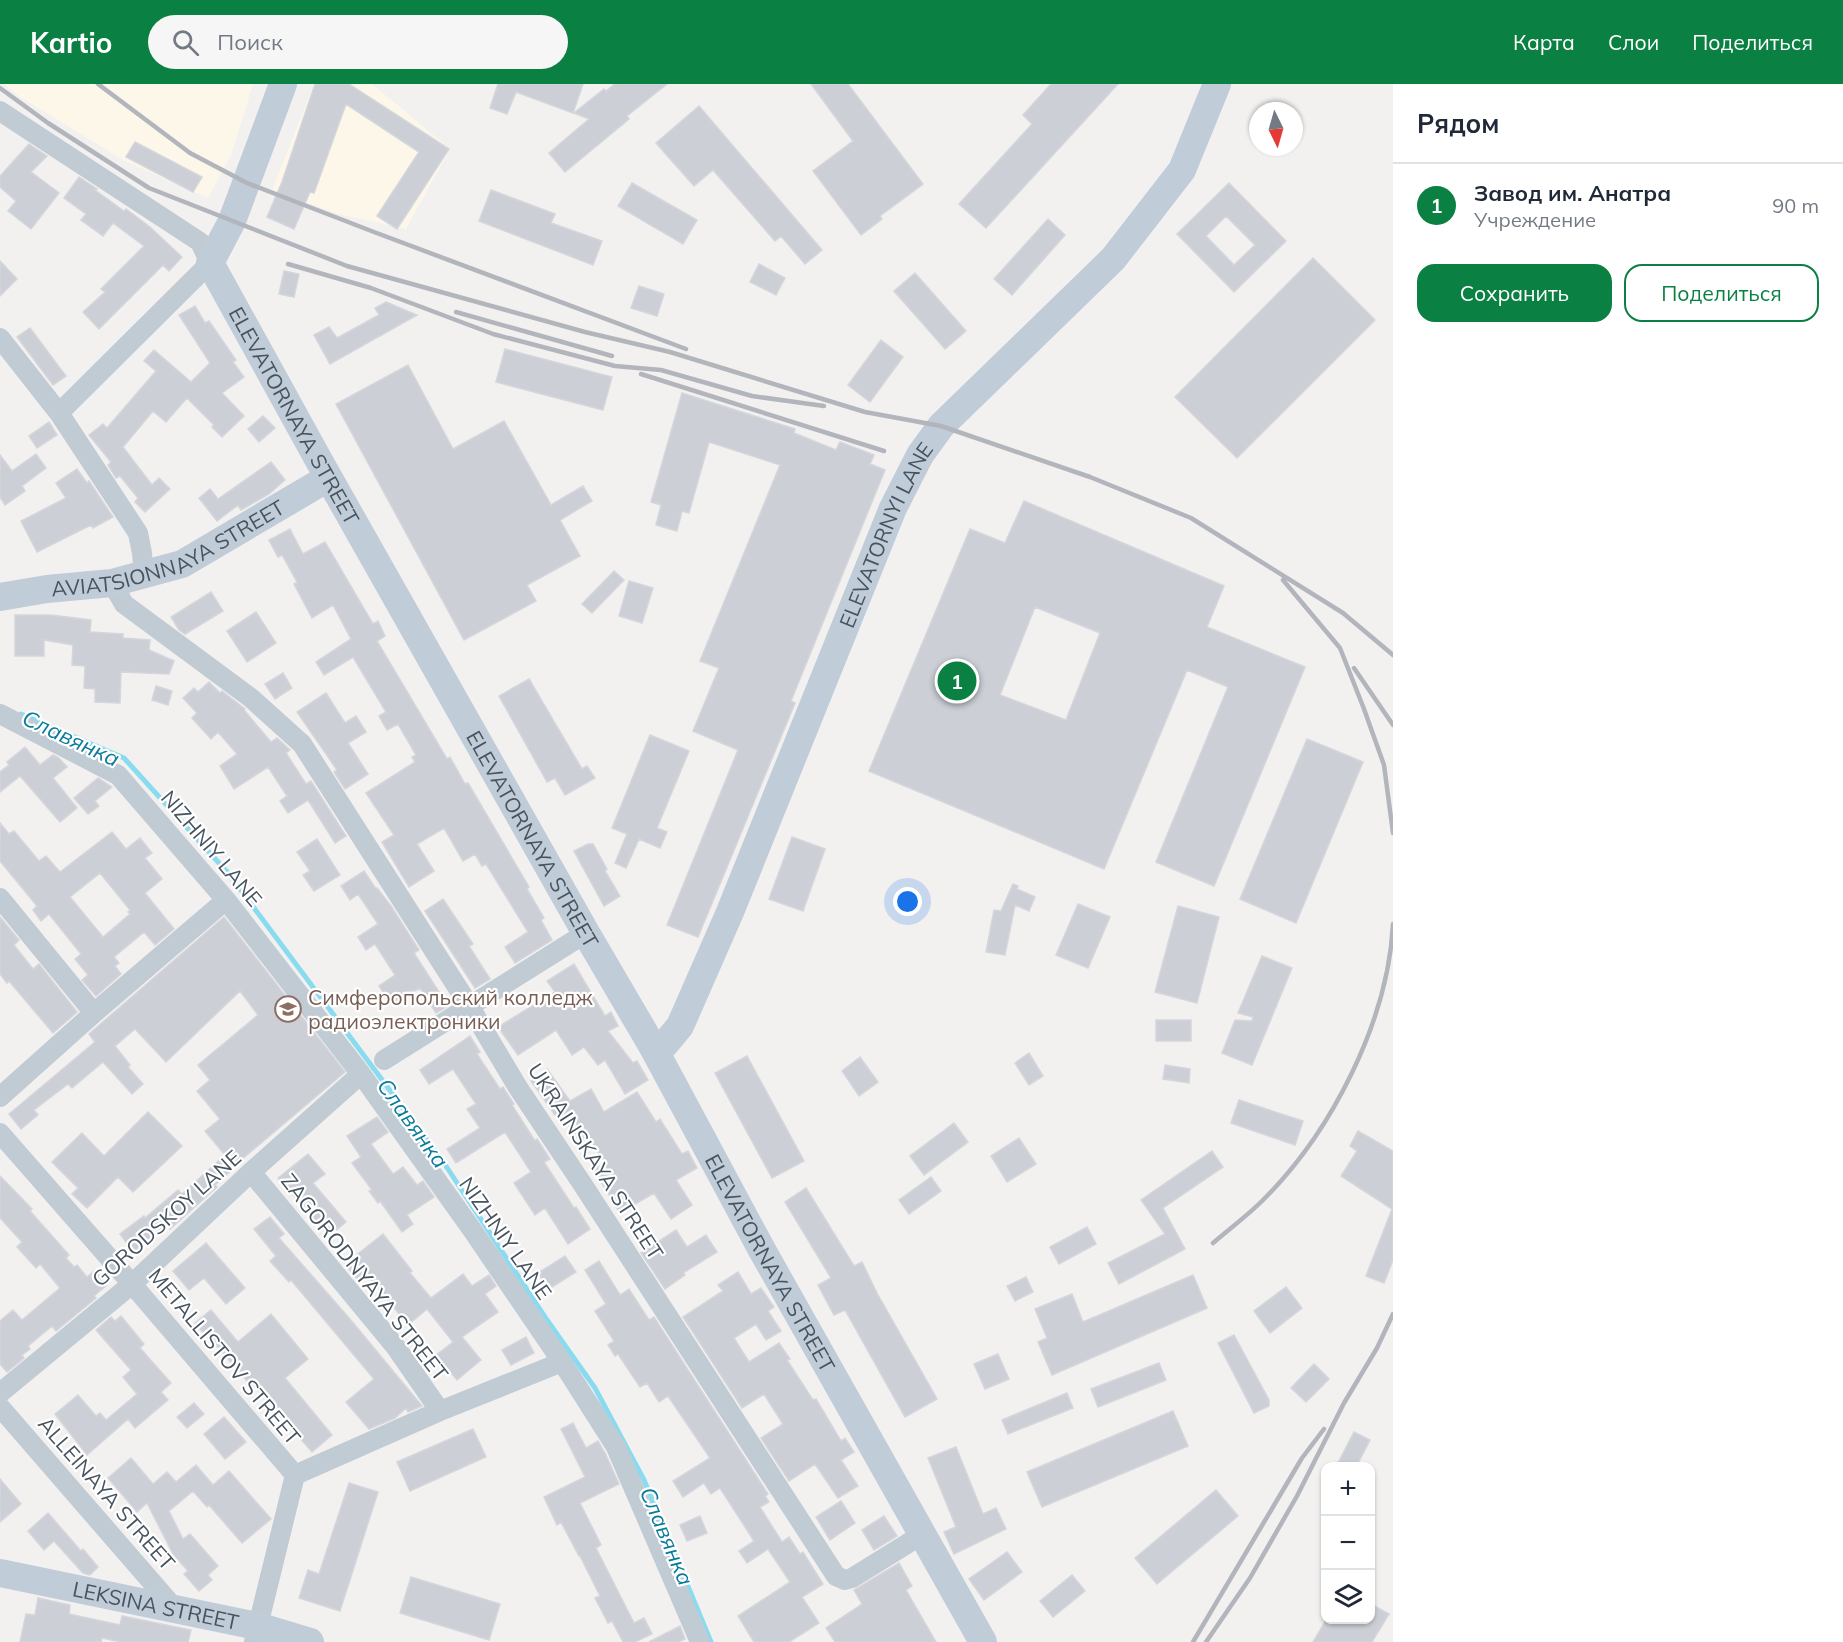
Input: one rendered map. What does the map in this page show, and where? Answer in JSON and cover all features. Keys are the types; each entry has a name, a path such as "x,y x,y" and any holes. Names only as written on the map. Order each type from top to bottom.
{"main road":[{"path":"210,263 232,221 283,84"},
{"name":"ELEVATORNYI LANE","path":"654,1049 665,1044 680,1026 730,912 893,508 921,455 941,426 1113,259 1182,170 1217,84"},
{"name":"ELEVATORNAYA STREET","path":"210,263 328,478 654,1049 762,1250 983,1642"},
{"name":"AVIATSIONNAYA STREET","path":"0,597 47,589 112,583 182,564 328,478"},
{"name":"LEKSINA STREET","path":"0,1573 177,1611 255,1634 310,1642"}],"street":[{"name":"ELEVATORNAYA STREET","path":"0,111 200,242 210,263"},
{"path":"59,412 210,263"},
{"path":"0,338 59,412 138,533 144,576"},
{"name":"UKRAINSKAYA STREET","path":"112,583 124,604 251,698 302,744 470,1007 517,1086 584,1185 836,1576 845,1580 852,1578 923,1534"},
{"name":"NIZHNIY LANE","path":"0,714 118,775 226,900 361,1074 473,1231 562,1362 616,1447 700,1642"},
{"path":"0,898 94,1013"},
{"path":"0,1097 226,900"},
{"path":"384,1060 586,933"},
{"name":"GORODSKOY LANE","path":"0,1393 132,1284 251,1172 361,1074"},
{"name":"METALLISTOV STREET","path":"0,1133 295,1475"},
{"name":"ZAGORODNYAYA STREET","path":"251,1172 395,1346 440,1411"},
{"path":"255,1634 295,1475 440,1411 562,1362"},
{"name":"ALLEINAYA STREET","path":"0,1407 177,1611"}],"shaded area":[{"path":"4,84 253,84 231,155 208,198 125,161 20,97"},
{"path":"314,84 372,84 450,149 406,229 339,214 272,191"}],"building":[{"path":"315,84 349,84 449,149 397,229 377,216 419,152 346,104 314,193 310,192 294,229 267,217 282,182"},
{"path":"498,84 583,84 573,113 516,92 507,114 490,108"},
{"path":"615,84 667,84 627,116 629,119 565,172 549,153 589,119 574,113 604,89 606,91"},
{"path":"811,84 848,84 923,184 880,216 882,219 861,235 813,171 853,141"},
{"path":"1051,84 1118,84 986,228 959,204 1032,124 1023,115"},
{"path":"699,106 822,250 805,264 781,236 775,241 713,170 694,186 656,143"},
{"path":"135,142 202,177 193,192 126,157"},
{"path":"29,144 47,156 31,172 59,193 31,229 8,211 16,201 0,187 0,176"},
{"path":"79,177 124,211 126,209 150,227 182,257 169,271 163,265 99,329 83,312 105,292 101,289 144,246 113,223 103,236 81,220 86,214 64,198"},
{"path":"632,183 697,220 683,244 618,206"},
{"path":"1229,183 1286,241 1234,292 1177,234","holes":["1226,216 1255,245 1234,265 1206,236"]},
{"path":"491,190 555,214 551,223 602,241 593,265 479,221"},
{"path":"1048,219 1065,235 1012,295 994,279"},
{"path":"1313,258 1375,320 1237,458 1175,397"},
{"path":"0,261 17,279 0,296"},
{"path":"759,264 785,278 776,295 750,282"},
{"path":"284,271 299,274 294,297 279,294"},
{"path":"915,273 966,331 945,349 894,291"},
{"path":"639,286 664,294 657,316 631,308"},
{"path":"386,302 417,315 330,364 314,335 329,327 337,338 379,315 375,308"},
{"path":"195,306 205,323 209,321 236,360 233,362 244,377 222,393 244,416 222,437 212,427 214,425 187,398 166,422 153,411 123,447 152,485 159,478 170,489 145,512 135,502 138,498 120,476 116,478 108,465 111,462 89,435 103,424 107,428 156,371 144,361 154,350 191,382 210,363 179,315"},
{"path":"30,328 66,376 53,385 17,337"},
{"path":"881,340 903,357 870,402 848,385"},
{"path":"505,349 612,377 603,410 496,382"},
{"path":"408,365 453,449 504,421 551,505 583,486 592,501 560,520 580,556 527,585 536,601 464,640 336,404"},
{"path":"682,393 795,429 794,433 836,450 840,442 874,455 870,464 885,470 791,701 795,703 698,937 667,925 738,750 693,731 719,668 700,661 780,465 709,442 689,513 682,511 677,531 656,525 661,505 651,502"},
{"path":"263,416 275,428 259,442 248,429"},
{"path":"49,422 57,435 37,448 29,436"},
{"path":"36,454 46,468 22,486 25,491 5,505 0,497 0,455 12,471"},
{"path":"271,462 285,480 269,494 241,510 238,505 217,521 199,498 210,489 218,499"},
{"path":"77,469 87,483 89,481 113,517 93,528 91,525 37,552 21,521 66,498 56,483"},
{"path":"1024,501 1224,586 1207,627 1305,667 1214,886 1156,862 1228,687 1187,670 1104,869 869,771 970,529 1005,543","holes":["1035,607 1100,633 1066,720 1000,695"]},
{"path":"290,529 303,554 325,542 373,624 378,621 385,636 377,641 447,759 450,757 465,784 468,783 529,887 527,889 544,918 541,920 552,940 515,963 505,947 528,932 486,864 482,866 475,854 463,861 444,828 417,844 434,871 409,887 382,842 394,835 366,793 415,762 412,757 416,755 398,724 387,730 379,716 386,712 353,657 324,675 316,662 351,639 333,605 312,618 294,584 297,582 282,555 278,557 269,540"},
{"path":"614,571 624,580 592,613 582,604"},
{"path":"629,581 653,588 642,623 619,616"},
{"path":"211,592 223,611 185,634 179,630 171,617"},
{"path":"256,612 276,643 247,662 227,631"},
{"path":"15,615 51,615 91,620 90,632 123,634 123,638 150,640 149,650 174,661 169,674 121,672 120,703 95,702 95,689 84,688 85,666 72,665 73,645 44,640 44,656 15,656"},
{"path":"283,673 292,688 275,699 265,684"},
{"path":"529,679 582,769 587,766 595,778 565,795 555,778 547,782 499,696"},
{"path":"209,682 220,693 222,691 245,709 271,742 277,738 290,750 286,753 306,784 311,781 346,836 335,843 308,800 288,813 280,801 287,796 268,767 234,789 220,766 237,754 218,732 211,739 192,718 197,713 183,698 194,688 198,692"},
{"path":"156,686 172,691 168,705 152,700"},
{"path":"326,693 345,723 356,716 366,732 348,743 368,774 345,789 334,772 337,770 297,712"},
{"path":"650,735 689,751 657,828 667,832 660,848 639,839 626,868 615,863 627,834 612,828"},
{"path":"1307,739 1363,762 1296,923 1240,899"},
{"path":"25,747 40,765 53,755 67,767 53,778 77,808 60,822 20,776 0,792 0,772 9,765 7,762"},
{"path":"98,778 112,787 95,801 99,806 88,814 74,798"},
{"path":"0,823 9,834 14,831 39,861 46,856 60,872 112,832 126,849 140,838 152,853 145,858 162,879 145,893 174,929 155,945 144,932 114,957 119,963 115,966 121,974 96,996 82,980 88,975 75,959 81,954 49,914 41,921 33,910 37,906 0,861","holes":["100,873 130,910 128,912 130,914 103,937 70,897"]},
{"path":"792,837 825,849 803,911 769,899"},
{"path":"317,839 340,875 314,891 303,875 310,871 297,852"},
{"path":"593,844 620,896 604,906 574,851"},
{"path":"364,871 391,906 419,950 414,953 448,1006 436,1013 420,988 391,1004 379,986 395,975 375,944 366,950 358,937 378,924 358,894 350,900 341,886"},
{"path":"1013,884 1018,886 1017,889 1035,897 1029,911 1015,905 1005,955 986,952 994,910 1001,911"},
{"path":"443,899 473,944 469,946 490,979 475,988 425,911"},
{"path":"1078,904 1110,917 1088,968 1056,955"},
{"path":"1178,906 1219,917 1197,1003 1155,992"},
{"path":"0,917 19,940 14,945 33,969 39,964 77,1012 53,1033 9,981 7,983 0,974"},
{"path":"224,917 345,1072 241,1160 215,1185 217,1187 170,1229 168,1226 133,1252 120,1234 144,1216 145,1218 178,1190 182,1194 225,1155 205,1131 220,1119 197,1091 210,1080 198,1065 258,1015 240,991 166,1062 135,1029 115,1046 130,1065 128,1067 143,1084 132,1094 103,1062 72,1088 68,1084 34,1110 38,1115 21,1129 9,1114 95,1042 89,1034"},
{"path":"1262,956 1292,968 1252,1065 1222,1053 1235,1020 1252,1021 1253,1017 1238,1013"},
{"path":"574,964 605,1016 611,1012 618,1026 608,1031 633,1063 637,1061 648,1080 625,1094 605,1060 598,1065 584,1047 572,1055 556,1030 518,1055 498,1027 555,992 547,981"},
{"path":"1156,1020 1191,1020 1191,1041 1156,1041"},
{"path":"470,1036 480,1052 477,1054 500,1089 503,1087 535,1141 537,1139 550,1159 544,1162 590,1229 568,1244 545,1208 535,1215 514,1183 531,1172 505,1132 456,1163 447,1149 480,1128 467,1109 476,1104 453,1069 429,1084 420,1070"},
{"path":"1029,1053 1043,1076 1029,1085 1015,1063"},
{"path":"747,1056 804,1161 772,1178 715,1073"},
{"path":"860,1057 878,1082 859,1096 842,1071"},
{"path":"1165,1065 1190,1069 1189,1083 1163,1079"},
{"path":"547,1069 570,1101 591,1089 604,1112 637,1092 656,1122 660,1119 682,1154 688,1151 697,1168 676,1180 692,1205 671,1219 654,1193 620,1213 594,1170 605,1163 589,1137 580,1143 565,1120 560,1122 531,1081"},
{"path":"1239,1100 1303,1121 1295,1145 1231,1123"},
{"path":"148,1112 182,1146 133,1192 118,1177 87,1208 72,1194 78,1188 52,1162 82,1133 104,1156"},
{"path":"377,1117 388,1132 371,1144 393,1174 403,1167 417,1185 423,1181 434,1197 407,1215 413,1224 402,1232 380,1201 378,1203 369,1191 372,1190 352,1163 361,1157 347,1136"},
{"path":"954,1123 968,1142 924,1175 910,1156"},
{"path":"1358,1131 1393,1151 1393,1260 1384,1283 1366,1276 1392,1209 1341,1176 1357,1151 1350,1146"},
{"path":"1019,1138 1036,1164 1007,1182 991,1156"},
{"path":"1212,1151 1223,1167 1163,1208 1185,1249 1119,1284 1108,1263 1165,1234 1141,1200"},
{"path":"308,1154 325,1174 313,1183 346,1222 329,1236 278,1178"},
{"path":"0,1176 32,1209 30,1211 69,1255 66,1258 74,1267 77,1265 87,1277 95,1270 107,1285 94,1296 96,1298 56,1331 52,1326 28,1346 30,1349 22,1355 24,1358 7,1372 0,1364 0,1321 13,1310 22,1320 60,1288 40,1264 36,1268 17,1247 22,1242 0,1218"},
{"path":"931,1177 941,1191 909,1214 899,1200"},
{"path":"806,1188 854,1266 862,1262 937,1399 905,1417 845,1310 834,1315 818,1285 831,1278 785,1202"},
{"path":"270,1217 284,1234 279,1238 422,1406 408,1412 406,1408 395,1418 369,1429 346,1402 374,1379 291,1280 289,1282 270,1261 276,1256 254,1229"},
{"path":"1087,1227 1096,1244 1059,1264 1050,1247"},
{"path":"676,1230 687,1247 706,1235 717,1252 683,1273 685,1275 665,1289 641,1253"},
{"path":"383,1234 431,1298 463,1274 472,1286 489,1275 496,1286 485,1294 498,1312 462,1337 481,1360 457,1380 436,1355 453,1342 427,1309 408,1325 365,1272 357,1279 345,1264"},
{"path":"206,1243 245,1288 226,1304 204,1278 189,1290 173,1271"},
{"path":"565,1256 576,1272 549,1289 538,1273"},
{"path":"599,1261 620,1295 629,1289 649,1320 654,1317 768,1494 765,1496 769,1502 760,1507 782,1542 789,1537 800,1554 803,1552 823,1584 802,1597 819,1623 789,1642 754,1642 738,1616 790,1582 768,1549 747,1563 739,1551 754,1541 720,1488 711,1494 704,1483 683,1497 673,1481 710,1458 668,1396 659,1402 647,1383 640,1387 618,1354 615,1356 608,1345 614,1341 595,1311 606,1304 585,1270"},
{"path":"738,1272 751,1294 761,1288 774,1307 768,1311 781,1331 766,1340 756,1324 734,1338 749,1362 779,1343 790,1359 787,1360 813,1400 816,1399 841,1441 845,1438 854,1452 841,1460 858,1486 838,1498 815,1464 789,1481 761,1438 783,1424 764,1394 742,1408 683,1317 723,1291 718,1285"},
{"path":"1193,1275 1207,1308 1052,1375 1038,1342 1047,1338 1035,1309 1072,1294 1083,1322"},
{"path":"1026,1277 1033,1292 1015,1301 1007,1286"},
{"path":"1286,1287 1302,1308 1270,1333 1254,1311"},
{"path":"211,1310 238,1342 271,1314 308,1359 285,1378 332,1435 312,1452 195,1323"},
{"path":"121,1316 144,1344 140,1348 171,1383 161,1392 168,1400 135,1428 128,1419 87,1455 55,1414 78,1395 96,1416 100,1413 106,1420 137,1394 123,1377 131,1370 96,1330 111,1317 115,1321"},
{"path":"1234,1335 1269,1400 1269,1406 1254,1413 1218,1343"},
{"path":"526,1337 534,1353 511,1365 502,1350"},
{"path":"998,1354 1009,1379 985,1389 974,1364"},
{"path":"1159,1363 1166,1380 1098,1407 1091,1389"},
{"path":"1314,1364 1329,1379 1306,1402 1291,1388"},
{"path":"1067,1393 1073,1408 1008,1434 1002,1420"},
{"path":"194,1403 204,1414 187,1428 177,1417"},
{"path":"1173,1411 1188,1446 1042,1507 1027,1472"},
{"path":"224,1417 246,1442 225,1459 204,1434"},
{"path":"573,1423 586,1448 598,1441 619,1484 580,1503 601,1545 596,1548 634,1623 644,1618 652,1634 635,1642 623,1642 612,1621 608,1623 595,1598 600,1596 580,1556 561,1522 557,1525 544,1497 585,1477 561,1429"},
{"path":"473,1429 486,1457 410,1491 397,1462"},
{"path":"1354,1432 1370,1440 1359,1462 1339,1462"},
{"path":"956,1447 983,1514 996,1508 1006,1529 954,1554 944,1532 956,1527 928,1458"},
{"path":"131,1458 153,1484 167,1472 176,1482 196,1465 213,1485 229,1471 271,1519 242,1543 209,1505 207,1507 193,1491 169,1511 183,1539 190,1534 218,1566 208,1575 212,1580 199,1591 184,1574 188,1571 173,1554 147,1503 137,1512 108,1478"},
{"path":"0,1479 21,1504 0,1522"},
{"path":"349,1483 378,1492 340,1611 299,1598 308,1570 319,1574"},
{"path":"1216,1490 1238,1516 1157,1584 1135,1558"},
{"path":"841,1501 855,1523 830,1540 816,1517"},
{"path":"48,1513 98,1567 90,1575 83,1573 54,1541 44,1550 28,1531"},
{"path":"700,1516 707,1533 687,1541 680,1525"},
{"path":"884,1516 897,1536 874,1550 862,1530"},
{"path":"1007,1552 1022,1572 984,1600 969,1579"},
{"path":"899,1563 912,1586 906,1590 936,1642 835,1642 826,1628 862,1604 854,1590"},
{"path":"1072,1575 1085,1591 1053,1617 1040,1601"},
{"path":"411,1577 500,1604 489,1640 400,1613"},
{"path":"38,1598 70,1605 69,1614 120,1625 122,1616 191,1630 188,1642 121,1642 102,1638 101,1642 20,1642 26,1614 35,1615"},
{"path":"1375,1606 1389,1614 1372,1642 1313,1642 1324,1624 1375,1624"},
{"path":"680,1626 685,1639 678,1642 649,1642"}],"waterway":[{"name":"Славянка","path":"21,714 124,758 228,873 444,1163 547,1320 595,1388 644,1480 711,1642"}],"railway":[{"path":"98,84 190,153 247,183 686,349"},
{"path":"0,88 48,123 149,188 347,266 585,332 670,352 865,412 941,426 1090,477 1191,518 1343,613 1393,655"},
{"path":"288,264 371,288 493,334 615,366 661,370 752,396 824,406"},
{"path":"456,312 612,356"},
{"path":"641,374 884,451"},
{"path":"1283,580 1340,648 1384,765 1393,833"},
{"path":"1354,668 1393,725"},
{"path":"1213,1243 1256,1207 1287,1174 1311,1143 1352,1074 1368,1037 1380,999 1389,961 1393,924"},
{"path":"1206,1642 1250,1578 1297,1496 1344,1403 1377,1348 1393,1314"},
{"path":"1193,1642 1302,1458 1324,1429"}],"place":[{"name":"Завод им. Анатра","path":"957,681"},
{"name":"Симферопольский колледж радиоэлектроники","path":"288,1009"}]}
